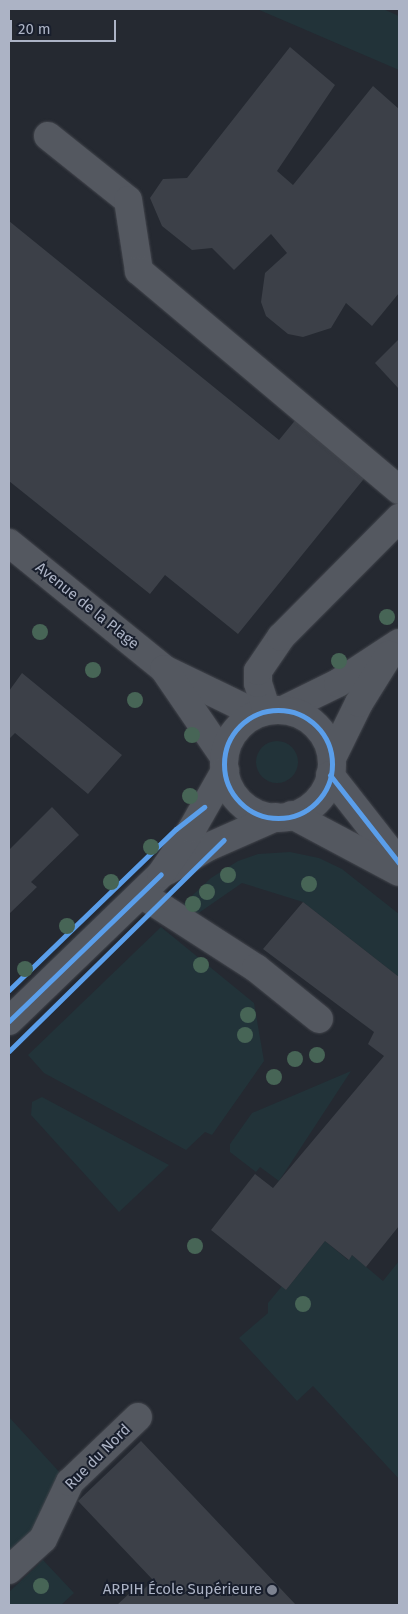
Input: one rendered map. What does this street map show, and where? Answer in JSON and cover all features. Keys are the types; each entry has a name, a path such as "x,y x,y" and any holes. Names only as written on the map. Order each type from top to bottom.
{"street":[{"path":"48,136 128,200 139,270 399,490"},
{"path":"269,711 258,682 258,671 281,637 399,518"},
{"name":"Avenue de la Plage","path":"9,543 164,669 269,711"},
{"path":"12,1011 162,874 192,829 224,764 236,729 395,647"},
{"path":"162,874 208,848 318,800 331,766 360,703 395,647"},
{"name":"Avenue de la Plage","path":"164,669 224,764"},
{"path":"269,711 311,721 327,742 331,766 398,859"},
{"path":"224,764 236,798 247,808 284,816 398,859"},
{"path":"141,894 256,968 320,1019"},
{"name":"Rue du Nord","path":"9,1570 43,1539 70,1482 138,1418"}],"shaded area":[{"path":"257,9 383,9 399,16 399,70"},
{"path":"273,741 281,741 292,747 298,762 292,777 281,783 273,783 262,777 256,766 256,758 262,747"},
{"path":"290,852 319,858 342,869 399,914 399,977 303,902 242,883 190,919 180,907 211,878 238,861 258,854"},
{"path":"161,927 254,1003 264,1061 212,1135 205,1132 186,1150 44,1073 28,1055"},
{"path":"351,1071 279,1181 260,1167 256,1172 230,1152 230,1144 252,1113"},
{"path":"42,1097 169,1165 119,1212 31,1115 32,1102"},
{"path":"325,1241 348,1260 352,1255 383,1281 399,1261 399,1479 313,1386 297,1401 239,1338 268,1313 268,1303 282,1286 286,1290"},
{"path":"9,1417 63,1476 36,1531 9,1556"},
{"path":"43,1560 74,1593 61,1605 9,1605 9,1592"}],"building":[{"path":"290,47 335,85 277,171 293,185 373,86 399,109 399,293 372,326 346,303 331,328 303,337 288,334 266,316 261,302 265,273 287,253 271,234 234,270 212,248 192,250 162,226 150,198 163,179 187,178"},
{"path":"9,221 279,440 297,418 367,475 238,634 165,575 150,594 9,481"},
{"path":"399,339 399,389 375,363"},
{"path":"22,673 122,755 88,794 15,733 9,739 9,691"},
{"path":"52,807 79,835 31,882 37,887 9,914 9,850"},
{"path":"303,902 399,977 399,1226 366,1267 352,1255 349,1260 325,1241 286,1290 211,1230 255,1174 273,1188 384,1056 368,1044 374,1032 263,949"},
{"path":"141,1441 296,1605 117,1605 133,1590 138,1595 153,1580 78,1501"}],"cycle path":[{"path":"278,710 288,711 308,719 316,726 323,734 331,754 332,764 331,774 323,794 316,802 308,809 288,817 278,818 268,817 248,809 240,802 233,794 225,774 224,764 225,754 233,734 240,726 248,719 268,711 278,710"},
{"path":"330,775 399,863"},
{"path":"9,990 176,829 204,807"},
{"path":"9,1051 224,840"},
{"path":"9,1021 161,874"}],"place":[{"name":"ARPIH École Supérieure","path":"272,1590"}]}
